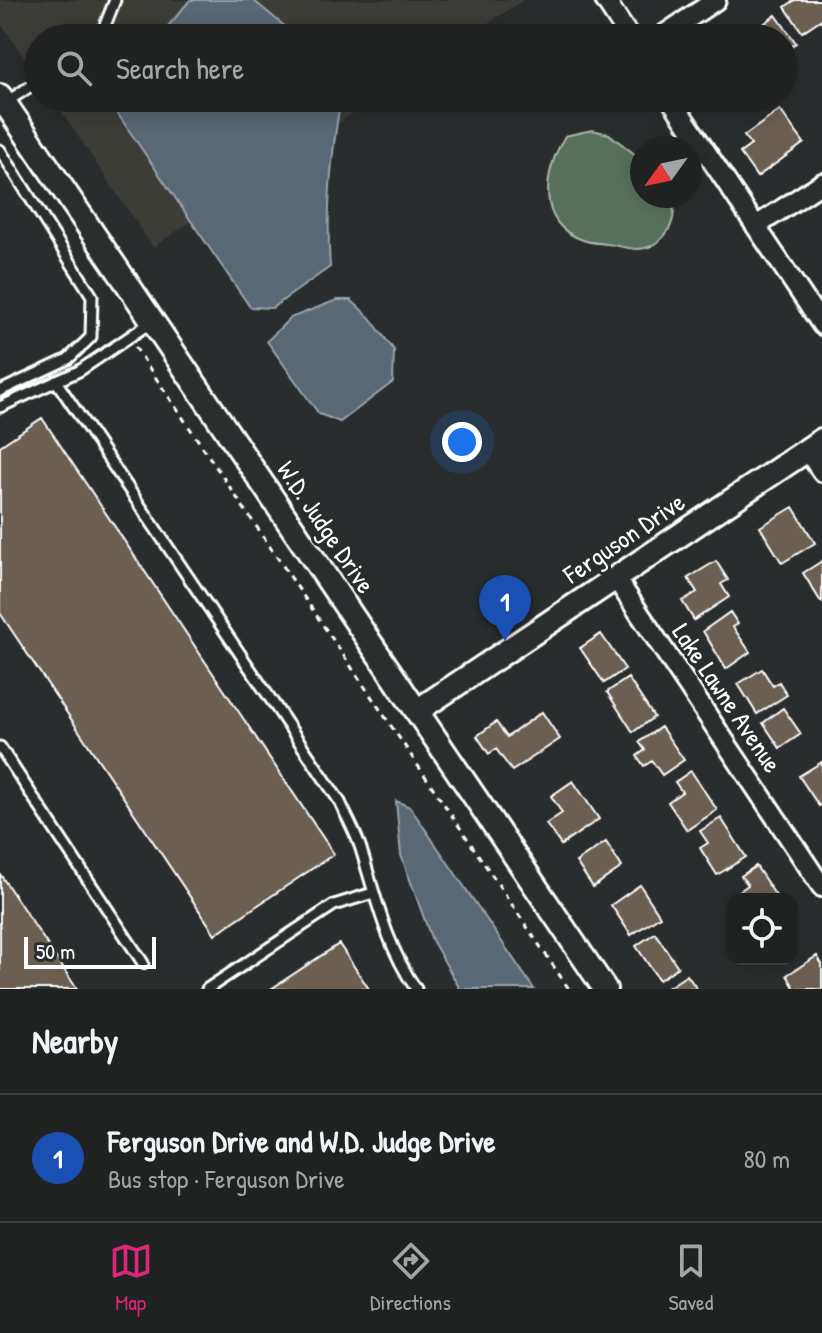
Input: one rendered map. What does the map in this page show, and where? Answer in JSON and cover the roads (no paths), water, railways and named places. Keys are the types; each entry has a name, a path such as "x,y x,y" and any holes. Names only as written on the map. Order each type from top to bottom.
{"street":[{"path":"605,0 621,24"},
{"path":"680,24 716,0"},
{"name":"W.D. Judge Drive","path":"2,100 605,989"},
{"path":"679,112 822,325"},
{"path":"756,226 822,183"},
{"path":"814,445 822,472"},
{"name":"Ferguson Drive","path":"417,711 814,445"},
{"name":"Lake Lawne Avenue","path":"615,577 822,887"}],"lane":[{"path":"106,24 115,0"},
{"path":"2,100 24,88"},
{"path":"0,150 92,296 91,337 68,359 0,391"},
{"path":"0,407 79,371 153,321"},
{"path":"56,381 340,802 360,845 385,933 416,989"},
{"path":"0,747 143,963"},
{"path":"207,989 334,905 373,893"}],"water":[{"path":"190,0 253,0 282,24 170,24"},
{"path":"339,112 330,182 330,267 272,308 250,307 117,113"},
{"path":"337,300 351,300 370,318 394,350 393,382 340,422 319,414 267,341 290,318"},
{"path":"396,801 410,807 534,989 460,989 432,940 401,855"}],"place":[{"name":"Ferguson Drive and W.D. Judge Drive","path":"505,641"}]}
